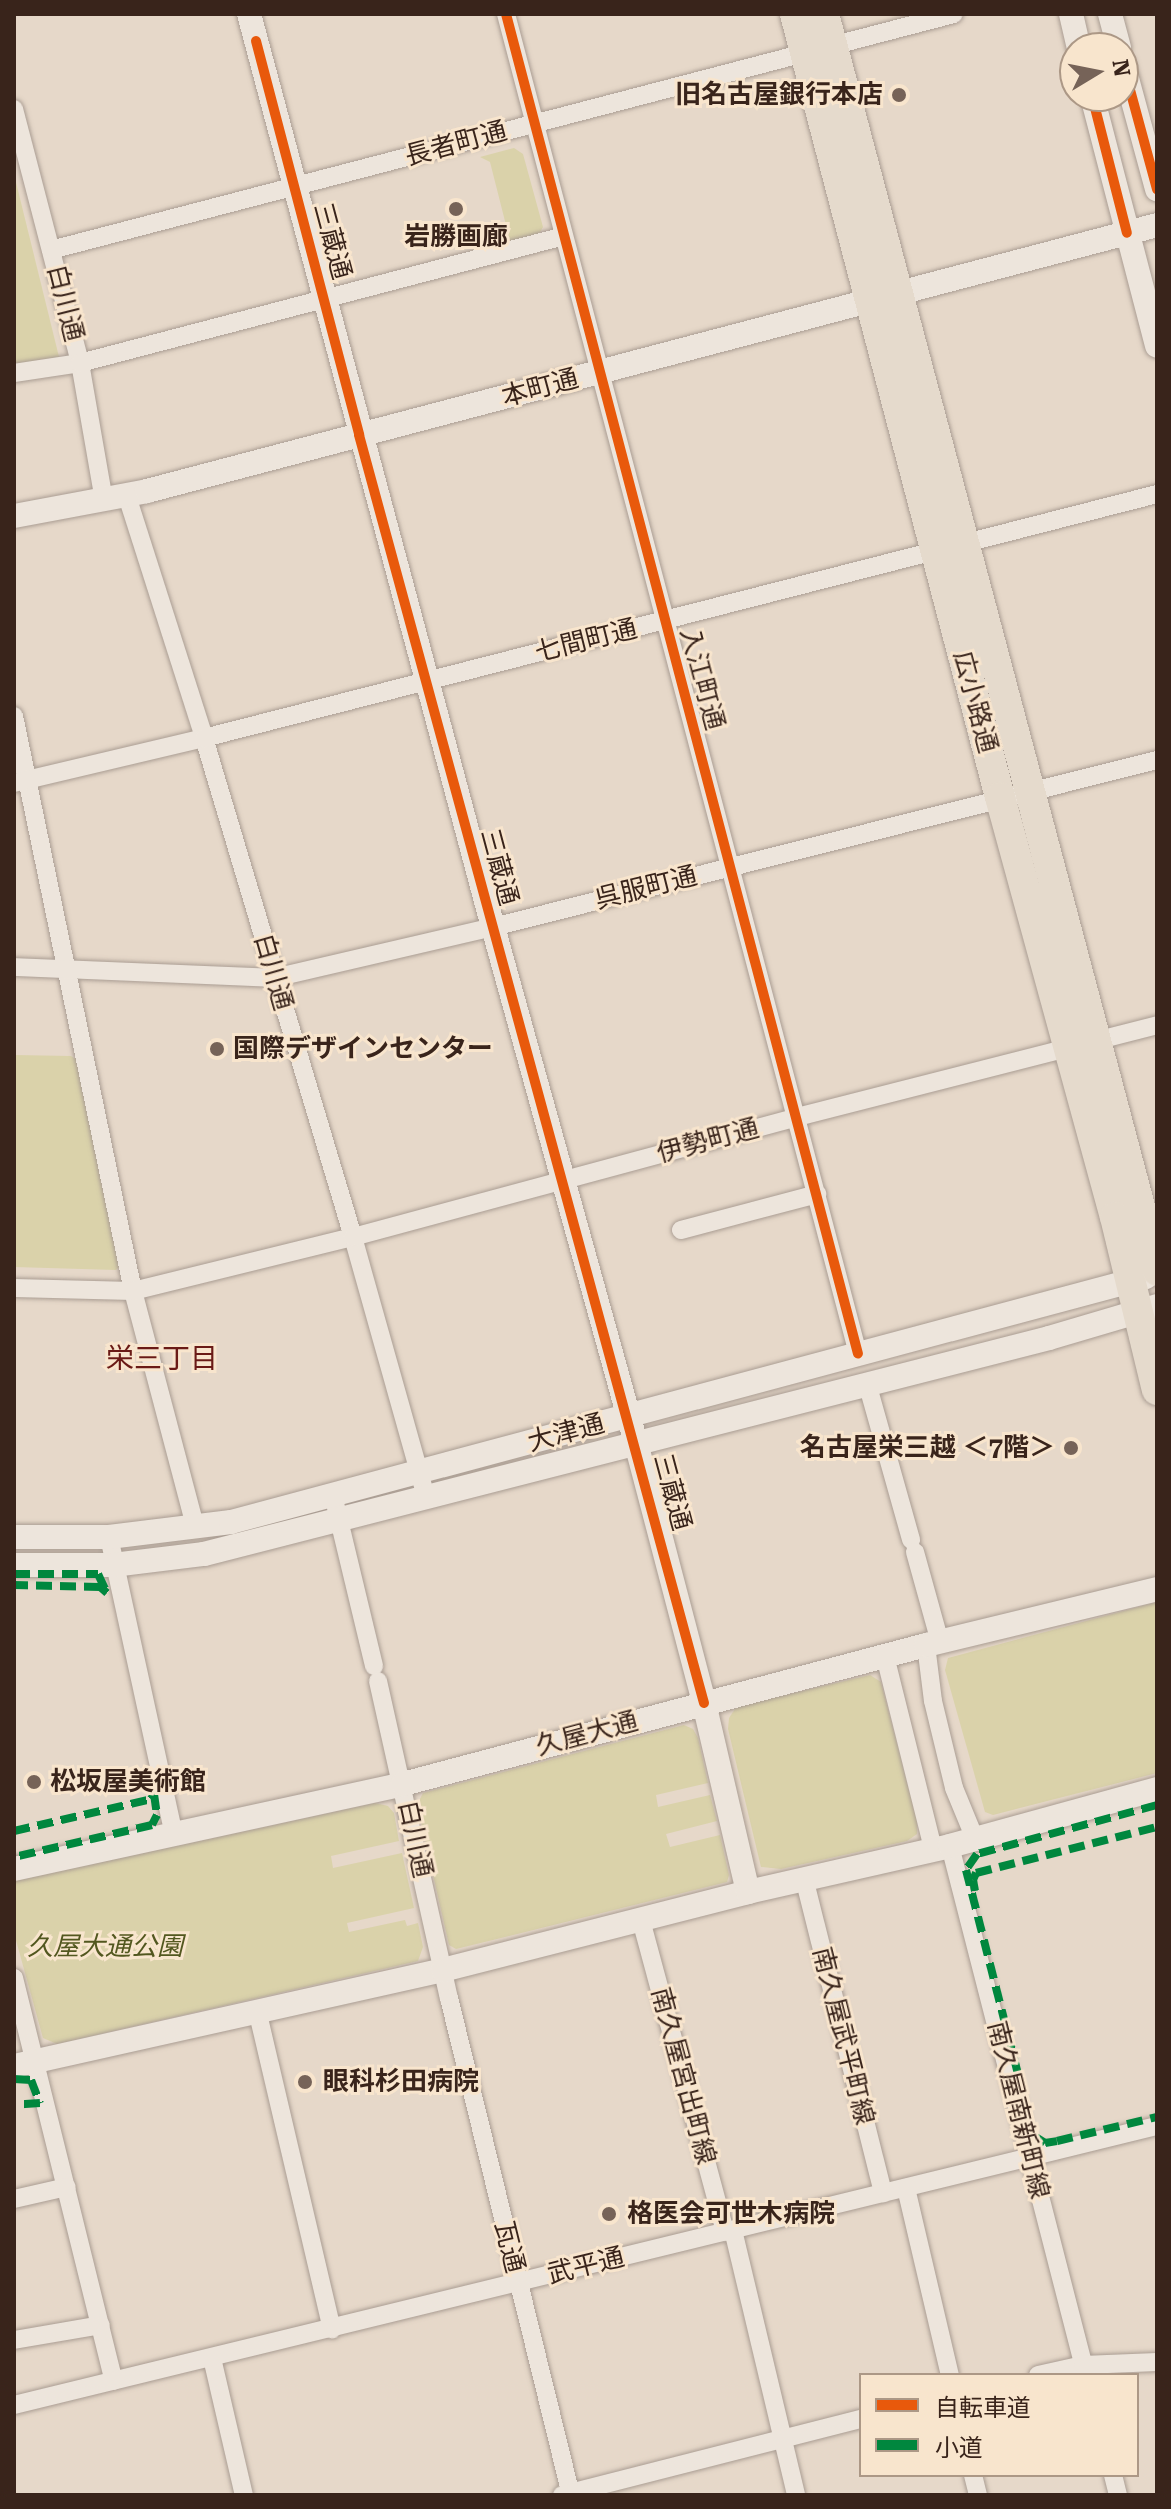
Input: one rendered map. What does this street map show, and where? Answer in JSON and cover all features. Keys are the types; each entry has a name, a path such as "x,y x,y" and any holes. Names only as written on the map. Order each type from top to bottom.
{"main road":[{"name":"広小路通","path":"795,14 818,48 950,548 1030,790 1083,1045"},
{"name":"広小路通","path":"818,48 824,14"},
{"name":"広小路通","path":"950,548 1000,797 1083,1045 1148,1275 1146,1310 1157,1390"}],"street":[{"name":"三蔵通","path":"249,14 359,435 636,1443 704,1703 748,1892"},
{"name":"入江町通","path":"506,14 858,1354"},
{"name":"長者町通","path":"51,250 954,14"},
{"name":"白川通","path":"14,109 116,498 204,738 353,1237 426,1497"},
{"path":"1096,112 1157,346"},
{"path":"1136,112 1157,189"},
{"name":"本町通","path":"14,516 116,498 1157,225"},
{"path":"14,373 80,363 564,236"},
{"name":"七間町通","path":"21,783 1157,494"},
{"path":"14,716 21,783 66,970 133,1291 195,1526"},
{"name":"呉服町通","path":"14,967 274,978 493,927 1000,797 1157,760"},
{"name":"伊勢町通","path":"14,1288 133,1291 353,1237 797,1117 1157,1025"},
{"path":"681,1230 817,1194"},
{"name":"大津通","path":"14,1537 109,1537 231,1522 1148,1275"},
{"name":"大津通","path":"14,1565 113,1565 204,1554 1146,1310"},
{"path":"867,1383 913,1546 933,1643 933,1701 959,1806 975,1839"},
{"name":"白川通","path":"333,1495 403,1784 449,1998"},
{"path":"109,1537 174,1834"},
{"name":"久屋大通","path":"14,1869 403,1784 933,1643 1157,1589"},
{"name":"南久屋南新町線","path":"885,1656 1030,2157 1084,2370"},
{"path":"24,2064 258,2014 443,1970 804,1878 941,1848 1157,1789"},
{"name":"南久屋武平町線","path":"804,1878 883,2193"},
{"name":"南久屋宮出町線","path":"641,1920 729,2231"},
{"path":"14,1978 24,2064 67,2187 114,2381"},
{"name":"瓦通","path":"449,1998 568,2494"},
{"path":"258,2014 332,2329"},
{"name":"武平通","path":"14,2405 1157,2126"},
{"path":"14,2199 67,2187"},
{"path":"906,2188 950,2373"},
{"path":"729,2231 796,2495"},
{"path":"14,2340 101,2325"},
{"path":"212,2358 244,2495"},
{"path":"1056,2373 1157,2362"},
{"path":"568,2494 859,2420"}],"green space":[{"path":"514,148 523,154 543,227 539,234 501,244 508,233 490,162 480,157"},
{"path":"14,174 59,357 14,364"},
{"path":"14,1055 71,1056 77,1060 123,1263 116,1270 14,1267"},
{"path":"1157,1602 1157,1773 993,1815 985,1812 945,1670 948,1658"},
{"path":"870,1675 881,1682 917,1821 917,1834 907,1841 781,1869 761,1867 728,1729 729,1718 735,1709 743,1705"},
{"path":"684,1725 693,1729 698,1738 708,1783 656,1795 658,1807 710,1795 717,1821 666,1834 670,1847 720,1835 729,1875 727,1882 456,1949 449,1945 417,1805 423,1793"},
{"name":"久屋大通公園","path":"375,1803 388,1806 394,1813 399,1841 331,1856 333,1868 402,1853 414,1908 347,1923 349,1932 405,1920 407,1926 418,1923 423,1947 418,1961 57,2044 43,2038 14,1933 14,1881"}],"marked path":[{"path":"14,1574 98,1574 107,1593 100,1587 14,1585"},
{"path":"14,1831 151,1799 154,1794 157,1815 152,1825 14,1857"},
{"path":"1157,1805 977,1854 966,1870 1034,2136 1045,2143 1157,2117"},
{"path":"975,1891 973,1880 976,1873 1157,1827"},
{"path":"14,2079 31,2080 40,2103 14,2105"}],"cycle path":[{"path":"506,14 858,1354"},
{"path":"256,41 359,435 704,1703"},
{"path":"1096,112 1127,233"},
{"path":"1136,112 1157,189"}],"place":[{"name":"旧名古屋銀行本店","path":"899,95"},
{"name":"岩勝画廊","path":"456,209"},
{"name":"国際デザインセンター","path":"217,1049"},
{"name":"名古屋栄三越 ＜7階＞","path":"1071,1448"},
{"name":"松坂屋美術館","path":"34,1782"},
{"name":"眼科杉田病院","path":"305,2082"},
{"name":"格医会可世木病院","path":"609,2214"}],"district":[{"name":"栄三丁目","path":"162,1359"}]}
